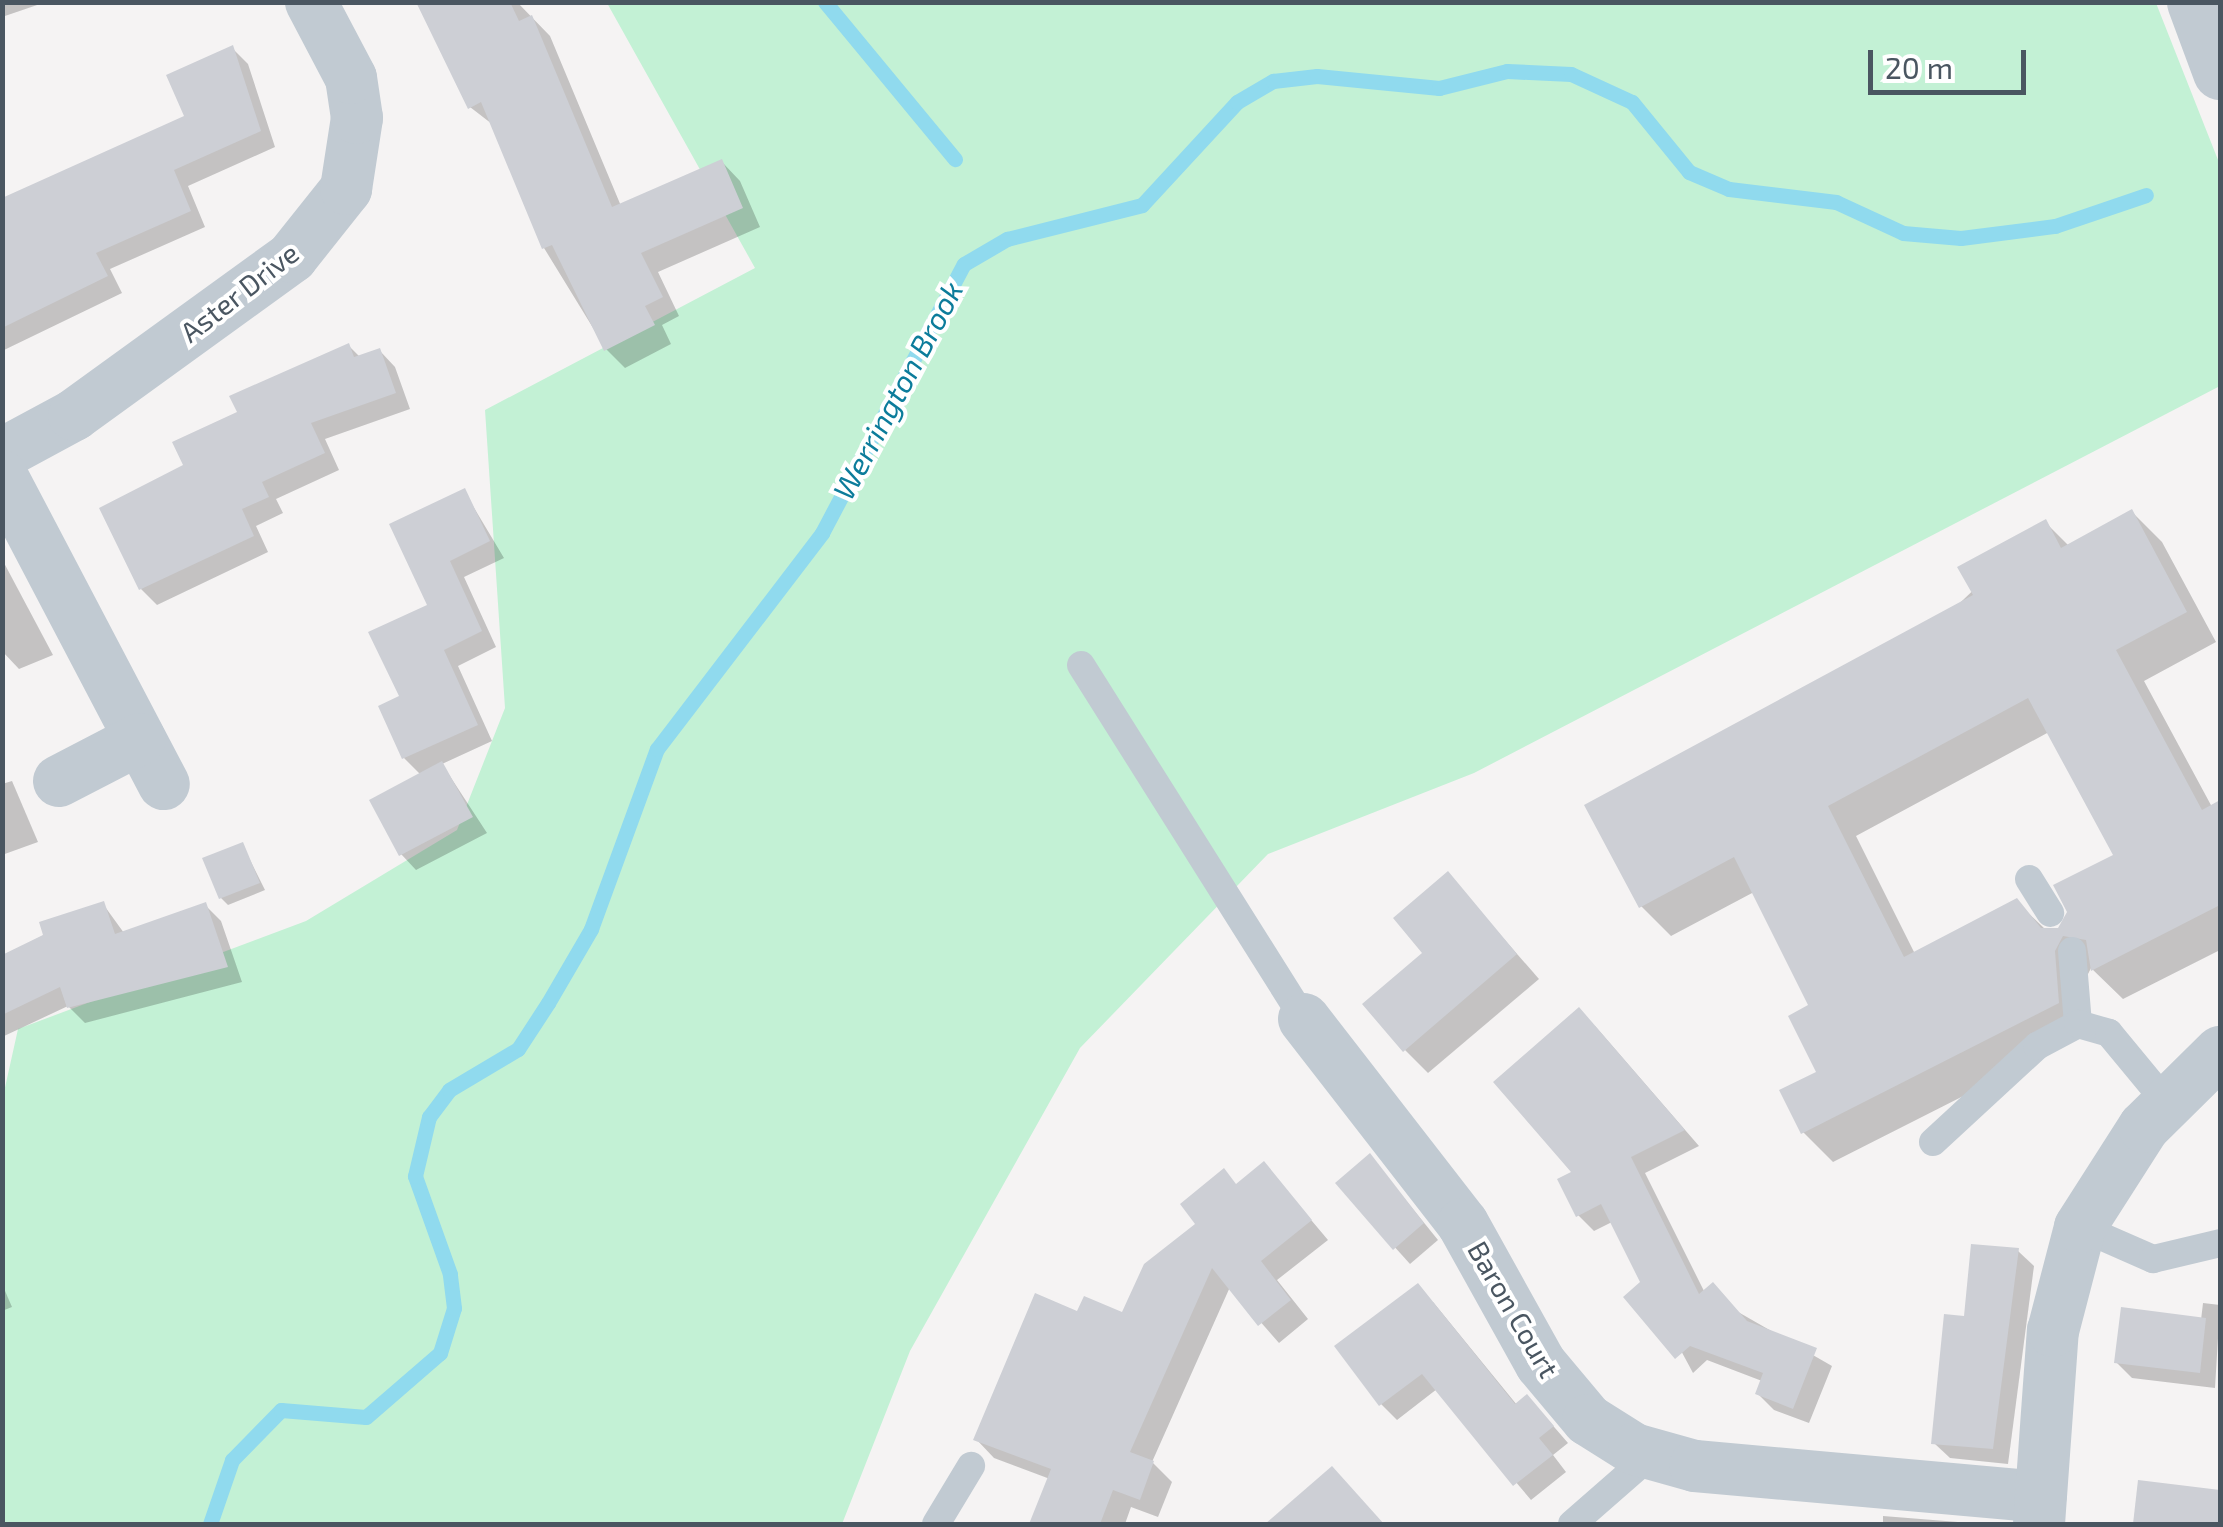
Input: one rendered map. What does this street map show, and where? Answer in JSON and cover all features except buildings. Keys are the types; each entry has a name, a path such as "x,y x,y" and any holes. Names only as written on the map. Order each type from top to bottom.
{"street":[{"name":"Aster Drive","path":"2,454 74,415 292,257 346,189 357,118 352,78 311,2"},
{"path":"2194,2 2220,72"},
{"path":"2,476 152,761 58,781"},
{"name":"Baron Court","path":"1304,1020 1464,1224 1541,1364 1588,1420 1652,1454 1791,1478 2040,1511 2055,1316 2080,1227 2108,1172 2166,1102 2220,1052"}],"lane":[{"path":"1080,664 1304,1020"},
{"path":"2029,879 2050,912"},
{"path":"2072,951 2078,1024"},
{"path":"1933,1142 2037,1046 2078,1024 2109,1033 2166,1102"},
{"path":"2080,1227 2153,1258 2220,1243"},
{"path":"1572,1524 1652,1454"},
{"path":"936,1524 971,1466"}],"green space":[{"path":"607,3 2156,3 2220,165 2220,386 1474,773 1268,854 1080,1048 910,1351 842,1524 3,1524 2,1101 18,1029 306,921 457,830 505,708 485,410 755,268"}],"waterway":[{"path":"825,2 955,159"},
{"name":"Werrington Brook","path":"210,1524 232,1460 281,1410 366,1417 440,1353 454,1308 450,1274 415,1176 429,1117 449,1090 518,1049 548,1003 591,929 657,749 822,533 964,264 1007,239 1142,205 1237,102 1273,81 1317,76 1439,88 1507,71 1571,74 1632,102 1689,172 1729,189 1836,202 1903,233 1961,238 2055,226 2146,195"}]}
